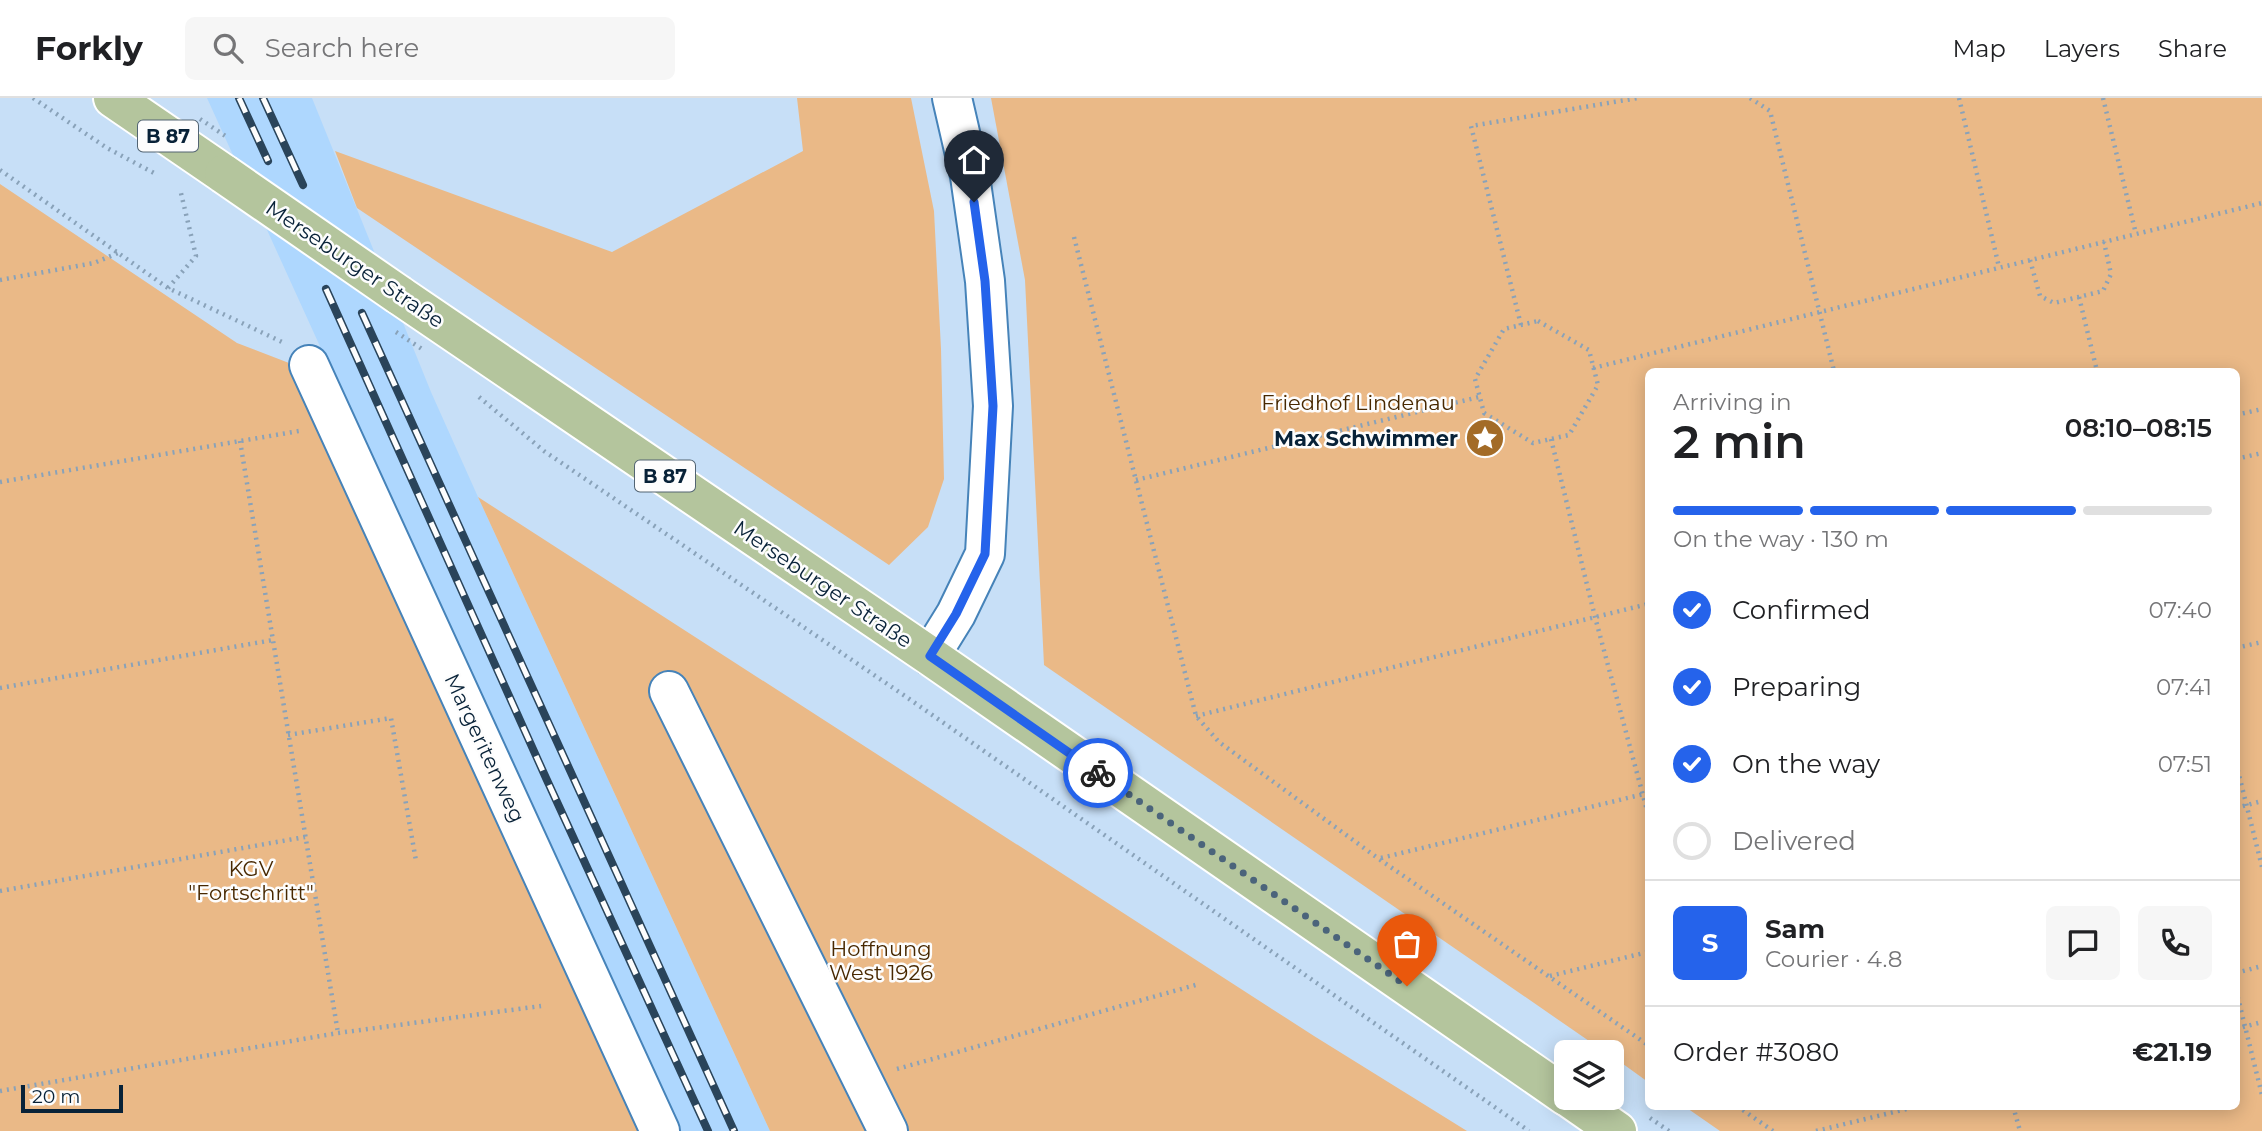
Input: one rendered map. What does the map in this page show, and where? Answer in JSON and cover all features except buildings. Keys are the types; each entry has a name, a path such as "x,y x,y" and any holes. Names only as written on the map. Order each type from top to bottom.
{"main road":[{"name":"Merseburger Straße","path":"113,98 930,656 1554,1088"},
{"name":"Merseburger Straße","path":"1586,1110 1617,1131"}],"street":[{"path":"930,656 956,614 985,554 993,406 985,281 970,176 952,98"},
{"name":"Margeritenweg","path":"309,365 660,1131"},
{"path":"669,691 888,1131"}],"path":[{"path":"33,98 107,148 155,174"},
{"path":"1521,325 1471,126 1638,98"},
{"path":"1750,98 1770,111 1833,368"},
{"path":"1959,98 1999,267"},
{"path":"2103,98 2137,234"},
{"path":"0,170 168,288 286,344 309,365"},
{"path":"168,288 195,256 179,187"},
{"path":"1593,368 2262,203"},
{"path":"1074,237 1196,716 1219,742 1379,859 1645,1043"},
{"path":"2030,260 2040,296 2054,303 2104,291 2111,274 2104,242"},
{"path":"0,280 94,263 119,253"},
{"path":"2079,297 2096,368"},
{"path":"1538,321 1589,350 1593,368 1598,385 1569,435 1533,443 1483,414 1475,379 1504,329 1538,321"},
{"path":"473,392 544,451 905,696 1528,1131"},
{"path":"1136,480 1479,397"},
{"path":"2240,414 2262,409"},
{"path":"0,482 337,426"},
{"path":"1551,439 1595,617 1645,791"},
{"path":"240,442 338,1033"},
{"path":"2240,458 2262,453"},
{"path":"1196,716 1645,605"},
{"path":"0,688 273,640"},
{"path":"2240,647 2262,642"},
{"path":"288,734 391,718 416,861"},
{"path":"2240,778 2262,867"},
{"path":"1379,859 1645,794"},
{"path":"2240,807 2262,801"},
{"path":"0,891 305,838"},
{"path":"1549,976 1645,953"},
{"path":"2240,972 2262,967"},
{"path":"862,1079 1199,984"},
{"path":"0,1091 338,1033 541,1006"},
{"path":"2240,1006 2262,1096"},
{"path":"2240,1028 2262,1023"},
{"path":"1743,1110 1773,1131"},
{"path":"1816,1131 1903,1110"},
{"path":"2014,1110 2020,1131"}],"shaded area":[{"path":"207,98 312,98 431,392 770,1131 677,1131"}],"green space":[{"path":"797,98 911,98 934,211 944,479 928,527 889,565 357,208 335,151 612,252 803,151"},
{"name":"Friedhof Lindenau","path":"991,98 2262,98 2262,1131 1720,1131 1690,1110 2240,1110 2240,368 1645,368 1645,1080 1624,1065 1624,1040 1588,1040 1044,665 1025,280"},
{"name":"KGV \"Fortschritt\"","path":"0,184 237,343 289,363 643,1131 0,1131"},
{"name":"Hoffnung West 1926","path":"478,497 1314,1036 1467,1131 770,1131"}],"railway":[{"path":"239,98 268,161"},
{"path":"263,98 303,185"},
{"path":"326,289 708,1131"},
{"path":"362,313 734,1131"}],"way so far":[{"path":"1098,773 1407,986"}],"place":[{"name":"Max Schwimmer","path":"1485,438"}],"route":[{"path":"974,202 985,281 993,406 985,554 956,614 930,656 1098,773"}]}
